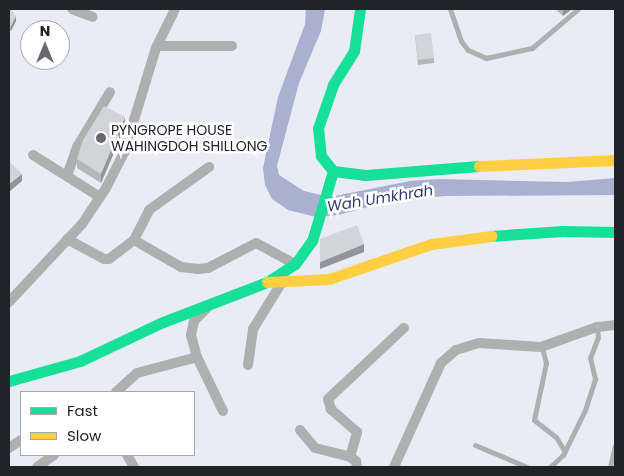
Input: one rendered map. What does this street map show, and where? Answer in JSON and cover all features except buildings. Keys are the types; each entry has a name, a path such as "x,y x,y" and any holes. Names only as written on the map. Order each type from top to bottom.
{"street":[{"path":"72,9 93,18"},
{"path":"9,302 67,239 100,197 124,153 158,46 175,9"},
{"path":"360,9 354,50 333,85 318,128 321,156 333,171 366,175 413,169 615,160"},
{"path":"158,46 232,46"},
{"path":"67,176 77,146 110,92"},
{"path":"33,155 100,197"},
{"path":"67,239 104,259 110,259 134,240 149,210 209,167"},
{"path":"9,381 80,361 163,322 268,282 295,264 307,252 316,230 333,171"},
{"path":"268,282 329,278 430,244 460,238 563,230 615,232"},
{"path":"134,240 181,267 208,268 256,243 295,264"},
{"path":"248,365 254,329 282,282"},
{"path":"218,300 194,321 191,336 197,357 224,411"},
{"path":"394,467 441,363 456,350 479,343 541,347 597,327 615,325"},
{"path":"350,457 357,432 331,409 328,399 404,328"},
{"path":"117,391 137,373 197,357"},
{"path":"300,430 319,451 350,457 357,467"},
{"path":"9,448 20,441"},
{"path":"37,467 53,456"},
{"path":"127,456 134,467"}],"lane":[{"path":"450,9 460,41 468,50 486,58 532,48 578,9"},
{"path":"550,467 565,452 585,410 595,379 590,358 598,337 597,327"},
{"path":"541,347 546,363 534,420 556,437 565,452"},
{"path":"475,445 527,467"},
{"path":"610,467 615,446"}],"water":[{"name":"Wah Umkhrah","path":"306,9 325,9 321,31 299,83 277,166 279,175 304,191 330,197 410,181 438,179 567,182 615,178 615,195 445,196 387,202 338,215 316,217 288,210 272,199 265,185 263,168 278,97 305,24"}],"traffic: fast":[{"path":"360,9 354,51 333,85 318,128 321,156 333,171 366,175 479,166"},
{"path":"9,381 80,361 163,322 267,282 295,264 312,241 333,171"},
{"path":"491,236 563,231 615,232"}],"traffic: slow":[{"path":"479,166 615,160"},
{"path":"267,282 329,279 431,244 491,236"}],"place":[{"name":"PYNGROPE HOUSE WAHINGDOH SHILLONG","path":"101,138"}]}
